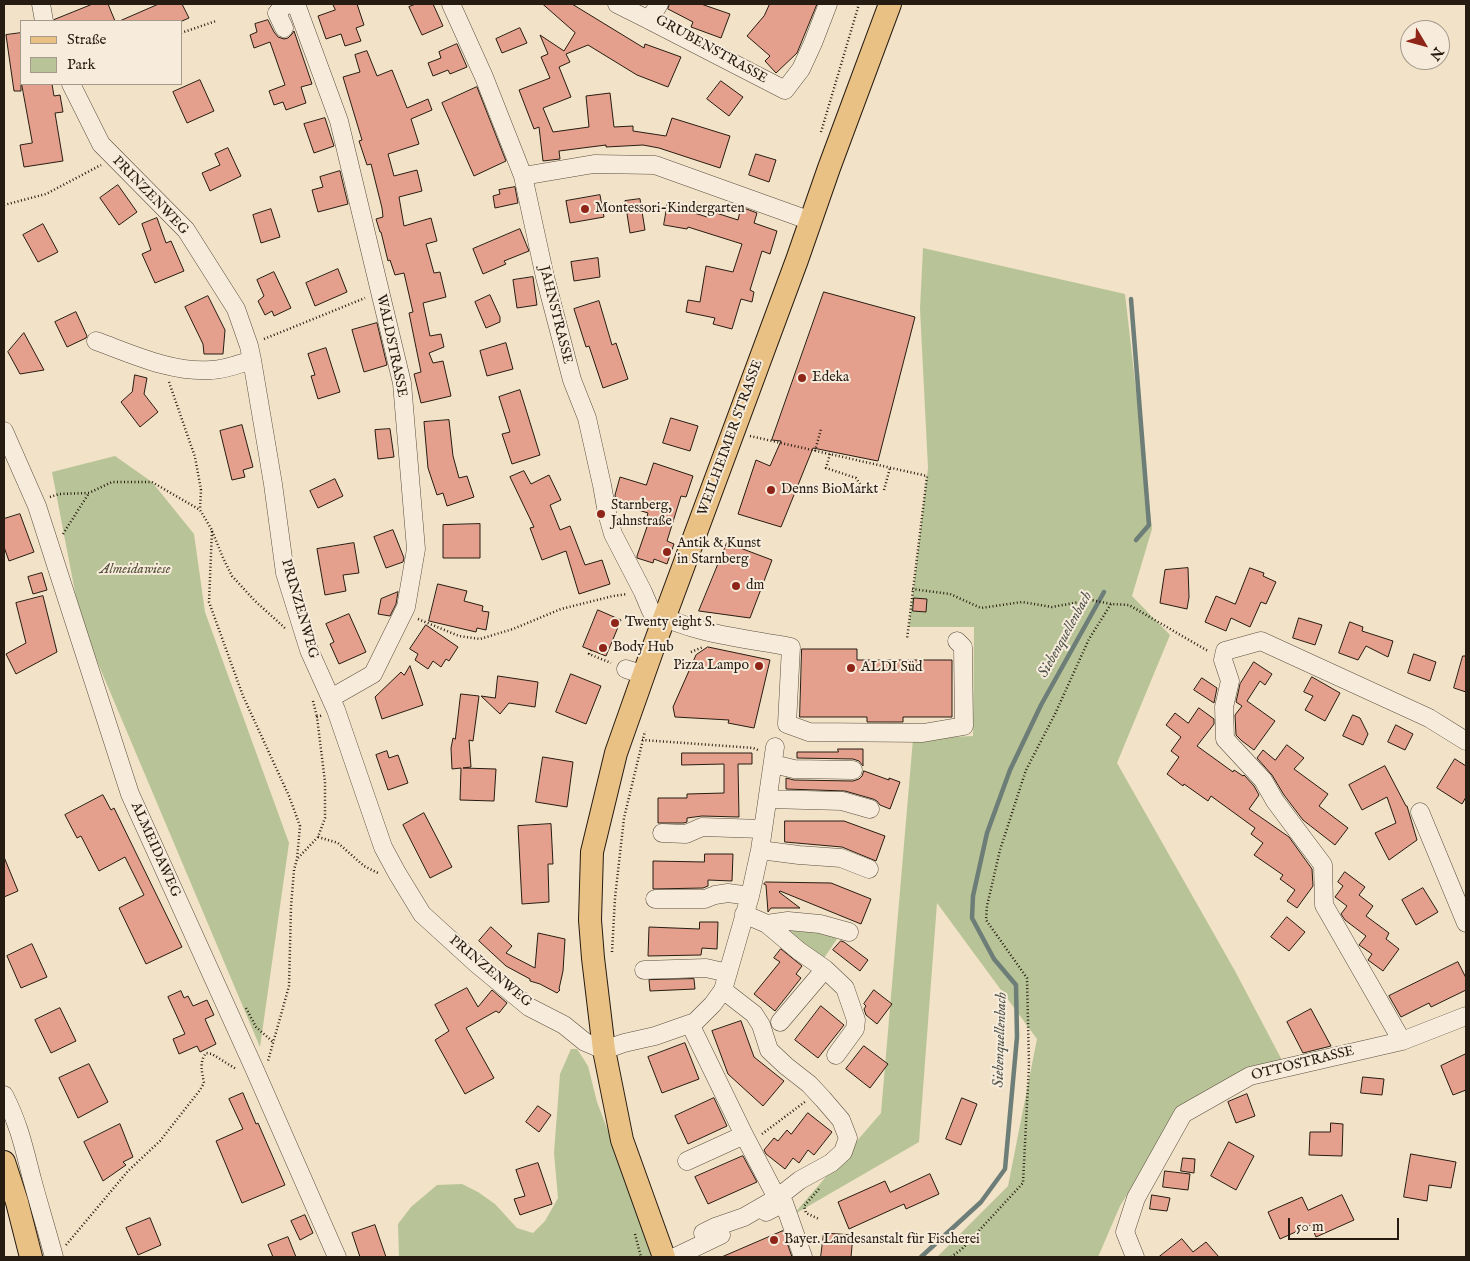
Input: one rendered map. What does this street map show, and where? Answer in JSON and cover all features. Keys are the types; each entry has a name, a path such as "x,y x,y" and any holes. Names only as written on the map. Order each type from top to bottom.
{"main road":[{"name":"WEILHEIMER STRASSE","path":"664,1257 622,1140 604,1050 590,920 592,852 635,672 664,618 890,4"},
{"path":"4,1162 17,1202 31,1257"}],"street":[{"path":"41,4 44,20"},
{"path":"284,28 277,13 284,6 290,4"},
{"name":"WALDSTRASSE","path":"296,4 339,121 402,383 416,549 406,607 372,674 329,706"},
{"name":"JAHNSTRASSE","path":"452,4 484,77 523,176 545,277 572,380 587,418 613,534 651,611 664,618"},
{"path":"617,4 650,20"},
{"name":"GRUBENSTRASSE","path":"659,4 650,20 785,90 800,69 813,43 828,4"},
{"name":"PRINZENWEG","path":"72,85 101,144 186,230 236,308 250,353 273,484 285,573 308,650 383,847 397,873 422,914 478,965 529,1007 564,1025 585,1042 604,1050"},
{"path":"523,176 594,164 655,165 811,221"},
{"path":"96,341 169,366 199,370 213,370 250,353"},
{"name":"ALMEIDAWEG","path":"4,431 37,506 130,794 245,1069 337,1257"},
{"path":"664,618 714,633 791,647 786,714 787,724 809,732 923,733 964,726 963,647 957,641"},
{"path":"1402,1041 1324,905 1322,865 1275,801 1263,780 1225,739 1224,707 1230,682 1223,660 1225,651 1261,641 1429,718 1466,741"},
{"path":"604,1050 655,1036 695,1022 713,1004 723,990 750,896 760,850 774,755 794,769 853,770"},
{"path":"768,800 842,801 870,809"},
{"path":"1420,812 1466,923"},
{"path":"662,833 686,834 702,827 762,829"},
{"path":"760,850 840,858 869,869"},
{"path":"655,899 705,899 728,893 750,896"},
{"path":"744,914 767,924 799,951 825,969 844,988 856,1020 855,1029 836,1055"},
{"path":"767,924 788,920 820,924 849,932"},
{"path":"644,970 706,968 728,973"},
{"path":"780,1022 825,969"},
{"path":"703,1233 744,1216 777,1198 800,1180 831,1163 843,1152 848,1138 841,1120 817,1092 769,1050 761,1024 754,1014 723,990"},
{"name":"OTTOSTRASSE","path":"1136,1257 1126,1232 1136,1198 1183,1114 1250,1076 1402,1041 1466,1016"},
{"path":"690,1024 777,1198"},
{"path":"4,1095 19,1128 54,1257"},
{"path":"687,1161 746,1139"},
{"path":"675,1257 784,1203 803,1257"}],"path":[{"path":"819,140 859,4"},
{"path":"182,33 216,21"},
{"path":"4,204 46,194 114,159"},
{"path":"250,353 267,337 380,292"},
{"path":"169,366 169,385 195,457 201,490 200,510"},
{"path":"815,451 821,429"},
{"path":"750,436 927,476 907,639"},
{"path":"830,454 826,468 856,478 860,484"},
{"path":"884,490 890,468"},
{"path":"37,506 43,498 59,494 89,493 112,482 152,482 200,510 212,530 232,576 288,632"},
{"path":"62,536 89,493"},
{"path":"68,1243 128,1171 160,1141 200,1090 204,1083 201,1066 202,1058 206,1053 245,1069 269,1060 289,986 291,907 300,826 289,796 243,696 209,602 212,530"},
{"path":"912,589 950,594 981,608 1022,602 1052,607 1091,600 1130,605 1223,660"},
{"path":"403,613 459,636 480,639 513,630 561,609 614,596 643,592"},
{"path":"951,1257 962,1248 1023,1183 1029,1065 1027,978 986,920 987,906 1000,850 1026,770 1055,714 1089,639 1111,604"},
{"path":"691,652 706,645"},
{"path":"591,650 589,654 635,672"},
{"path":"686,666 690,668"},
{"path":"297,859 318,837 325,818 324,765 317,717 329,706"},
{"path":"612,959 615,898 624,818 645,731"},
{"path":"642,740 753,748 774,755"},
{"path":"318,837 338,844 364,866 380,874"},
{"path":"242,1001 256,1027 273,1042"},
{"path":"746,1139 817,1092"},
{"path":"804,1206 806,1213 819,1220"}],"green space":[{"path":"923,248 1125,294 1152,529 1132,596 1170,635 1117,763 1235,971 1284,1064 1179,1111 1120,1206 1098,1257 937,1257 1008,1186 1037,1039 937,903 919,1142 793,1215 881,1113 913,739 973,736 974,627 909,627 928,468 920,309"},
{"name":"Almeidawiese","path":"115,456 152,482 194,534 205,612 289,843 260,1047 81,623 52,472"},
{"path":"792,925 824,931 837,939 824,958 787,931"},
{"path":"571,1049 577,1049 588,1066 597,1102 626,1178 651,1257 399,1257 398,1224 411,1207 437,1185 462,1184 478,1192 495,1204 517,1228 533,1233 545,1221 558,1198 554,1153 560,1074"}],"building":[{"path":"93,4 108,4 115,20 54,20"},
{"path":"159,4 182,4 189,18 182,21 122,20"},
{"path":"333,4 357,4 364,25 356,28 361,41 345,46 341,34 326,39 318,16 335,10"},
{"path":"416,4 433,4 443,26 422,35 409,7"},
{"path":"543,4 572,4 644,48 645,44 681,57 668,87 637,75 588,45 566,54 570,62 559,67 571,97 543,108 553,132 589,127 586,96 610,93 614,127 633,126 633,131 666,136 672,118 730,136 720,168 659,148 643,145 606,147 606,145 559,151 560,159 543,161 539,127 534,129 519,90 550,78 541,57 548,54 540,35 564,51 575,33"},
{"path":"670,4 701,4 730,14 721,38 691,27 693,22 668,9"},
{"path":"770,4 817,4 797,53 776,73 765,61 770,56 747,36 764,16"},
{"path":"268,20 278,37 288,38 294,31 312,84 301,87 306,103 286,110 283,102 274,105 269,91 285,85 270,42 254,48 250,35 257,32 255,24"},
{"path":"520,28 527,43 502,53 496,39"},
{"path":"20,33 21,91 14,91 6,35"},
{"path":"457,44 467,67 450,74 448,70 433,76 428,63 441,58 439,52"},
{"path":"367,51 377,76 392,70 407,108 428,99 432,110 411,119 419,144 388,154 394,176 417,170 422,191 399,197 404,226 431,218 437,241 426,244 434,273 440,272 446,297 423,303 430,336 441,334 444,347 429,353 433,363 443,361 451,396 421,403 414,374 421,372 409,313 413,312 404,273 395,275 390,260 388,261 376,219 383,217 382,208 371,164 367,165 359,141 362,140 343,77 360,72 355,55"},
{"path":"200,80 214,111 187,123 173,92"},
{"path":"721,81 743,97 729,116 707,99"},
{"path":"22,85 52,85 54,96 60,95 63,112 55,113 63,161 24,167 20,145 32,143"},
{"path":"477,87 506,161 474,176 442,103"},
{"path":"325,118 334,146 314,153 304,124"},
{"path":"228,148 241,176 210,191 202,173 220,165 215,154"},
{"path":"756,154 776,160 769,182 749,175"},
{"path":"340,171 348,204 318,212 312,190 323,187 320,177"},
{"path":"118,185 137,212 119,225 100,198"},
{"path":"515,187 518,203 495,208 493,196 500,194 499,190"},
{"name":"Montessori-Kindergarten","path":"600,195 604,217 570,223 566,201"},
{"path":"640,199 645,230 630,233 625,201"},
{"path":"668,202 686,205 685,210 707,217 710,211 738,220 741,207 757,213 754,223 777,231 770,254 762,251 750,290 754,292 752,302 741,299 732,329 713,324 715,318 686,312 688,300 700,302 706,266 733,272 742,244 688,227 687,229 664,225"},
{"path":"271,209 280,237 261,243 253,215"},
{"path":"157,218 166,243 171,241 184,271 155,283 142,254 151,250 142,224"},
{"path":"43,224 58,252 38,262 23,235"},
{"path":"520,229 529,251 504,261 506,264 483,274 473,249"},
{"path":"598,258 600,277 574,281 571,262"},
{"path":"338,269 347,292 315,306 306,283"},
{"path":"274,272 291,308 274,316 272,311 265,315 258,301 264,296 257,280"},
{"path":"533,277 537,305 517,308 513,280"},
{"path":"824,292 915,317 878,461 813,448 781,527 738,514 756,460 770,466 781,441 772,440"},
{"path":"490,295 500,317 500,322 486,328 475,302"},
{"path":"208,296 225,330 223,354 204,354 203,344 185,307"},
{"path":"599,301 612,345 616,343 628,379 603,388 589,346 586,347 574,309"},
{"path":"76,312 87,336 67,347 55,322"},
{"path":"377,323 387,365 364,372 352,330"},
{"path":"24,333 44,370 20,374 8,352"},
{"path":"506,343 513,369 487,376 480,351"},
{"path":"326,348 340,392 318,399 311,376 315,375 308,354"},
{"path":"135,375 147,378 144,394 158,412 140,427 121,402 132,392"},
{"path":"520,390 540,455 512,464 502,434 510,432 499,397"},
{"path":"671,418 698,426 690,451 663,443"},
{"path":"449,420 453,456 459,478 467,476 474,497 447,506 443,493 437,495 428,468 424,422"},
{"path":"242,425 253,467 243,470 245,477 232,480 220,431"},
{"path":"390,429 394,457 378,459 375,430"},
{"path":"654,463 693,476 686,497 681,496 667,541 674,544 667,564 654,559 653,563 637,558 648,524 645,523 648,513 616,503 615,495 620,477 646,485"},
{"path":"524,471 531,484 549,475 561,500 550,505 560,530 570,526 585,565 602,560 610,584 579,594 566,551 542,560 530,528 534,527 510,477"},
{"path":"335,479 343,496 318,508 310,491"},
{"path":"20,514 34,552 9,561 4,547 4,519"},
{"path":"480,524 480,558 443,558 443,525"},
{"path":"393,530 404,558 403,562 386,568 374,537"},
{"path":"354,543 359,573 343,575 346,591 325,595 317,549"},
{"name":"dm","path":"727,543 772,560 750,618 699,611"},
{"path":"1188,568 1189,597 1187,609 1160,603 1165,570"},
{"path":"1250,568 1264,573 1263,576 1276,582 1266,604 1261,602 1250,627 1231,618 1226,631 1205,622 1216,596 1235,604"},
{"path":"42,573 47,590 33,594 28,577"},
{"path":"438,584 467,591 464,601 483,606 482,611 489,612 486,630 477,628 476,632 429,621"},
{"path":"398,592 396,604 390,616 378,614 381,599"},
{"path":"43,596 57,652 16,674 6,654 26,643 16,603"},
{"path":"914,598 927,599 926,612 913,611"},
{"path":"598,610 621,620 606,656 583,647"},
{"path":"349,614 366,652 339,664 330,644 334,642 326,624"},
{"path":"1299,618 1322,625 1315,645 1293,638"},
{"path":"1350,622 1363,627 1362,631 1393,641 1388,657 1366,646 1358,660 1339,653"},
{"path":"426,625 458,647 449,661 446,659 441,667 433,661 428,669 415,660 418,654 410,649"},
{"path":"708,647 770,660 754,728 728,723 729,720 675,717 673,707 696,655"},
{"path":"802,649 857,649 857,660 952,660 952,717 903,717 903,722 867,722 867,717 800,717"},
{"path":"1414,654 1436,662 1430,681 1408,673"},
{"path":"1463,656 1466,656 1466,692 1454,688"},
{"path":"1254,662 1272,674 1265,685 1260,681 1247,701 1275,721 1254,750 1236,735 1235,715 1242,706 1236,702 1240,684"},
{"path":"410,666 423,705 382,719 375,697 401,672 404,675"},
{"path":"571,674 601,686 586,724 556,712"},
{"path":"498,676 538,682 535,707 509,703 500,714 481,696 495,698"},
{"path":"1312,677 1340,693 1325,721 1305,710 1313,696 1304,692"},
{"path":"1202,678 1217,688 1214,703 1194,690"},
{"path":"461,694 479,696 473,741 469,740 471,767 463,768 496,769 494,801 460,800 461,768 452,769 451,748 453,738 455,739"},
{"path":"1199,708 1214,719 1214,724 1197,746 1233,772 1234,770 1244,775 1259,795 1249,809 1289,837 1312,869 1313,886 1297,908 1287,901 1295,890 1280,879 1283,875 1254,855 1263,843 1251,834 1255,828 1211,796 1208,801 1167,774 1179,757 1171,751 1181,737 1166,725 1175,713 1188,723"},
{"path":"1353,715 1360,718 1368,734 1363,745 1343,736"},
{"path":"1396,725 1413,734 1405,750 1388,742"},
{"path":"1287,745 1304,758 1294,769 1328,794 1319,806 1348,828 1335,845 1303,820 1272,775 1257,758 1263,750 1275,760"},
{"path":"838,749 863,749 863,766 859,761 853,759 797,758 797,752 838,752"},
{"path":"387,751 389,758 398,755 408,783 388,790 376,755"},
{"path":"682,753 752,753 752,764 738,764 739,817 702,816 687,818 687,822 684,823 658,823 658,798 687,798 687,794 724,793 724,764 682,765"},
{"path":"543,757 573,762 567,807 536,802"},
{"path":"1455,759 1466,766 1466,797 1462,804 1437,788"},
{"path":"1385,766 1407,806 1417,840 1389,860 1375,833 1396,823 1387,797 1362,810 1349,785"},
{"path":"864,771 900,782 890,809 880,805 873,799 845,791 786,789 786,778 794,780 853,781 859,779"},
{"path":"103,795 111,810 114,808 182,947 146,964 119,908 144,895 125,857 99,871 81,836 77,838 65,815"},
{"path":"424,813 452,867 430,878 403,825"},
{"path":"785,821 844,821 885,836 876,861 842,847 785,842"},
{"path":"551,824 553,864 548,864 549,902 522,904 518,826"},
{"path":"705,854 733,854 732,881 708,880 708,886 703,888 653,889 653,861 704,862"},
{"path":"4,857 18,891 4,897"},
{"path":"1345,872 1365,887 1359,895 1373,906 1366,916 1389,933 1386,939 1399,949 1383,971 1368,960 1372,954 1359,945 1366,936 1345,920 1341,914 1347,906 1335,897 1343,886 1338,882"},
{"path":"766,882 831,883 871,899 861,924 780,891 800,908 771,908 768,912 766,885 764,884"},
{"path":"1423,888 1438,912 1416,925 1402,900"},
{"path":"1287,917 1305,932 1289,951 1271,937"},
{"path":"700,922 718,922 717,949 702,948 701,955 648,956 649,927 699,929"},
{"path":"491,927 512,946 506,953 535,968 538,933 565,939 560,990 557,993 530,981 530,979 506,966 479,941"},
{"path":"841,941 868,960 860,971 833,950"},
{"path":"32,944 47,977 21,988 7,956"},
{"path":"781,949 802,966 796,974 801,978 775,1011 754,994 780,962 774,958"},
{"path":"1458,962 1466,978 1466,990 1431,1007 1429,1003 1401,1017 1389,996"},
{"path":"694,979 695,989 650,991 649,980"},
{"path":"467,988 478,1007 492,990 507,1003 499,1013 496,1011 466,1028 494,1078 465,1094 435,1040 449,1031 435,1005"},
{"path":"874,990 892,1004 877,1024 866,1015 864,1009 866,1006 864,1004"},
{"path":"181,991 184,998 188,996 193,1006 207,1000 214,1015 205,1019 216,1044 200,1052 197,1046 179,1054 173,1039 185,1034 168,997"},
{"path":"821,1006 844,1025 818,1058 795,1040"},
{"path":"60,1008 76,1041 51,1053 35,1020"},
{"path":"1311,1009 1331,1046 1303,1053 1287,1022"},
{"path":"741,1021 754,1057 784,1081 763,1106 728,1074 712,1031"},
{"path":"685,1043 699,1079 662,1093 648,1057"},
{"path":"864,1046 888,1064 870,1088 846,1069"},
{"path":"1466,1054 1466,1090 1453,1095 1441,1066"},
{"path":"89,1064 108,1102 78,1118 59,1078"},
{"path":"1363,1077 1384,1079 1382,1095 1361,1093"},
{"path":"243,1093 285,1185 242,1203 216,1141 243,1129 229,1099"},
{"path":"1247,1094 1255,1116 1236,1123 1228,1102"},
{"path":"714,1098 727,1126 688,1144 675,1116"},
{"path":"962,1098 977,1104 961,1145 946,1139"},
{"path":"538,1106 551,1115 539,1132 526,1122"},
{"path":"808,1113 832,1132 814,1155 808,1150 799,1163 793,1158 785,1169 766,1154 764,1150 774,1138 778,1141 787,1130 791,1134"},
{"path":"1331,1123 1343,1124 1342,1156 1309,1155 1310,1132 1330,1132"},
{"path":"120,1124 133,1157 123,1162 126,1165 103,1181 84,1142"},
{"path":"1229,1142 1254,1156 1236,1190 1211,1176"},
{"path":"1411,1154 1456,1162 1451,1188 1429,1185 1427,1201 1404,1197"},
{"path":"743,1156 757,1182 708,1204 695,1177"},
{"path":"1183,1158 1195,1159 1194,1173 1181,1171"},
{"path":"538,1163 552,1204 520,1215 514,1199 525,1196 516,1170"},
{"path":"1165,1171 1190,1174 1188,1190 1163,1187"},
{"path":"930,1174 939,1194 906,1209 904,1204 849,1229 838,1202 885,1181 890,1192"},
{"path":"1152,1195 1170,1198 1167,1211 1150,1209"},
{"path":"1342,1195 1354,1220 1316,1237 1311,1225 1280,1239 1268,1212 1302,1197 1308,1210"},
{"path":"305,1215 313,1233 300,1240 291,1221"},
{"path":"150,1218 161,1245 138,1255 126,1228"},
{"path":"375,1225 386,1257 360,1257 352,1233"},
{"name":"Bayer. Landesanstalt für Fischerei","path":"783,1231 792,1257 722,1257"},
{"path":"824,1233 853,1235 851,1257 821,1257"},
{"path":"288,1237 296,1257 273,1257 268,1245"},
{"path":"1182,1239 1193,1252 1206,1242 1219,1257 1159,1257"}],"waterway":[{"name":"Siebenquellenbach","path":"1131,299 1149,525 1136,540"},
{"name":"Siebenquellenbach","path":"921,1257 981,1202 1005,1169 1017,1037 1016,985 994,959 972,918 973,896 987,833 1010,770 1041,705 1104,592"}],"place":[{"name":"Montessori-Kindergarten","path":"585,209"},
{"name":"Edeka","path":"802,378"},
{"name":"Denns BioMarkt","path":"771,490"},
{"name":"Starnberg, Jahnstraße","path":"601,514"},
{"name":"Antik & Kunst in Starnberg","path":"667,552"},
{"name":"dm","path":"736,586"},
{"name":"Twenty eight S.","path":"615,623"},
{"name":"Body Hub","path":"603,648"},
{"name":"Pizza Lampo","path":"759,666"},
{"name":"ALDI Süd","path":"851,668"},
{"name":"Bayer. Landesanstalt für Fischerei","path":"774,1240"}]}
